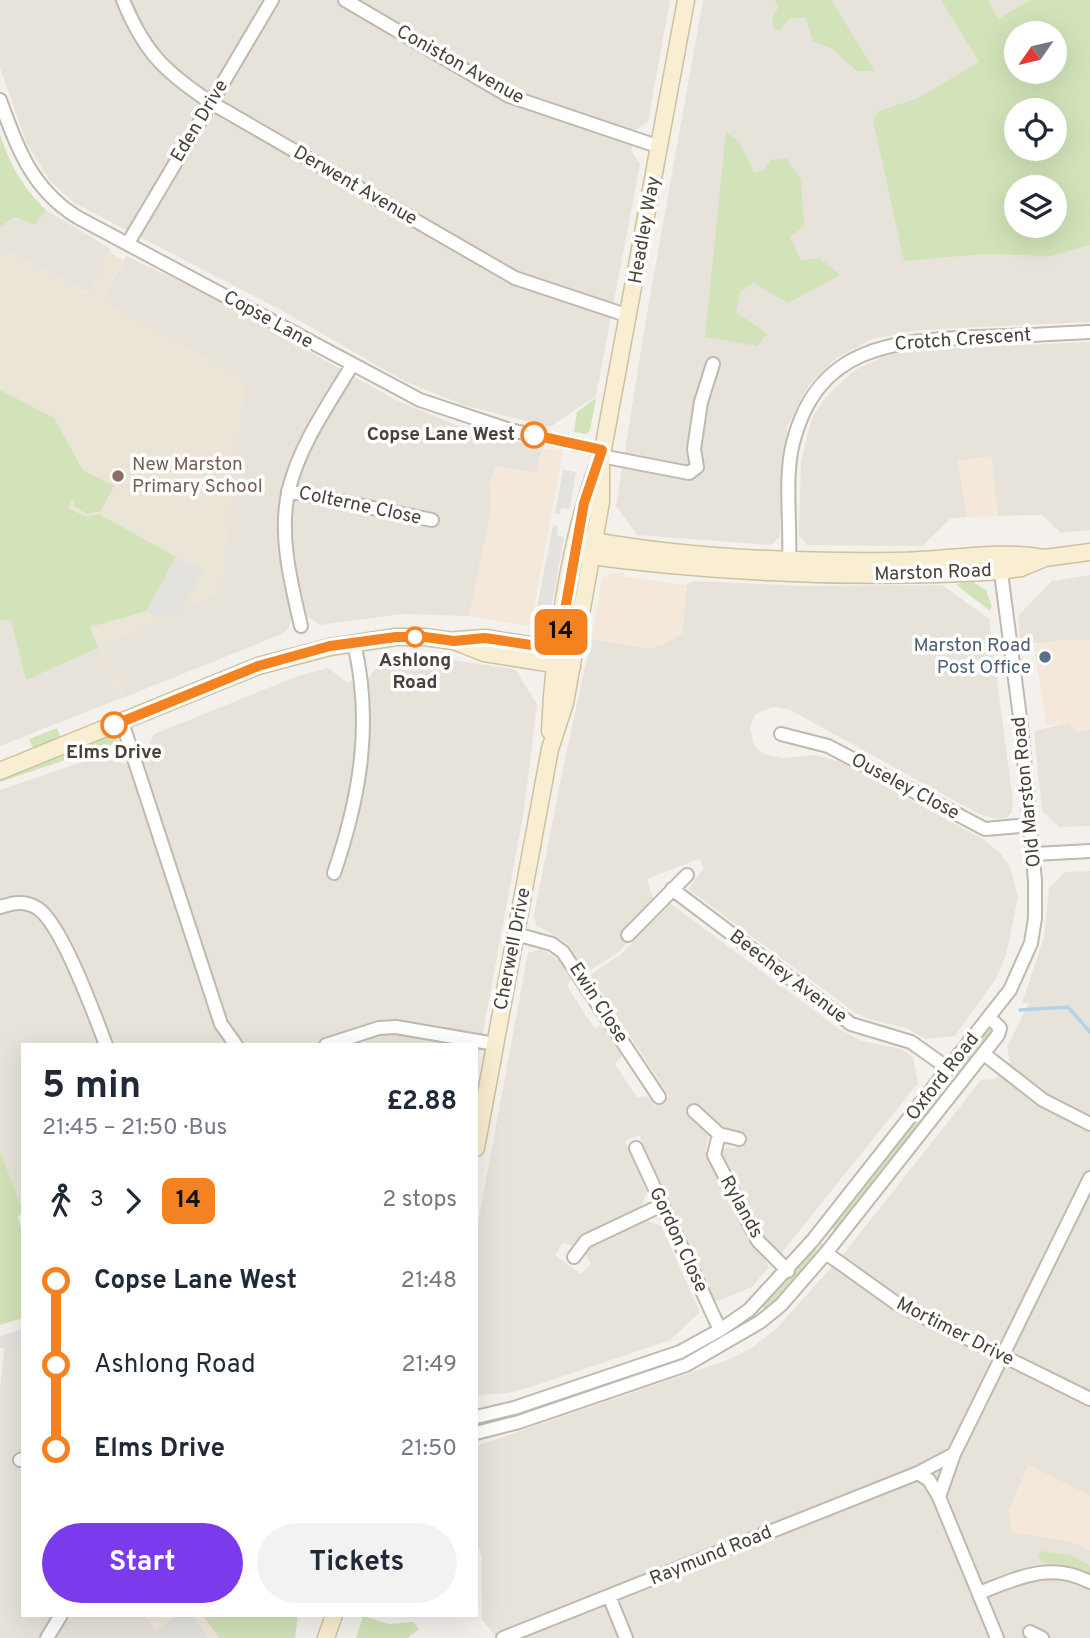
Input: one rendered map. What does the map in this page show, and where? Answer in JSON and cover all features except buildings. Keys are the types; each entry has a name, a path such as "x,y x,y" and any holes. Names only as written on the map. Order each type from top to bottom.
{"main road":[{"name":"Headley Way","path":"581,550 601,502 601,455 686,0"},
{"name":"Marston Road","path":"581,550 706,564 819,568 898,561 1000,563 1019,553 1045,558 1090,552"},
{"name":"Cherwell Drive","path":"550,749 565,703 565,658 581,550"},
{"name":"Marston Road","path":"706,564 789,561 819,568"},
{"path":"0,771 258,666 318,649 396,637 454,641 485,638 514,650 565,658"},
{"name":"Cherwell Drive","path":"478,1137 550,749 553,690 565,658"},
{"path":"326,1638 333,1617"}],"street":[{"name":"Derwent Avenue","path":"123,0 139,35 157,61 178,82 506,274 629,316"},
{"name":"Eden Drive","path":"128,243 272,0"},
{"name":"Coniston Avenue","path":"345,0 509,96 660,147"},
{"name":"Copse Lane","path":"0,100 23,162 42,190 69,212 352,365 420,400 470,419 601,455 689,473 697,467 694,449 701,402 713,365"},
{"name":"Crotch Crescent","path":"789,561 793,444 801,419 818,388 842,367 872,350 905,341 1090,332"},
{"path":"301,626 286,541 288,491 309,440 352,365"},
{"name":"Colterne Close","path":"288,491 432,520"},
{"name":"Old Marston Road","path":"989,1017 1016,978 1031,943 1035,918 1035,854 1000,563"},
{"path":"334,873 358,790 364,748 354,643"},
{"path":"122,722 221,1024 235,1043"},
{"name":"Ouseley Close","path":"781,734 828,746 985,829 1031,825"},
{"path":"1035,854 1090,851"},
{"path":"628,935 687,875"},
{"name":"Beechey Avenue","path":"672,889 851,1024 911,1042 949,1069"},
{"path":"0,907 18,902 30,904 51,921 105,1043"},
{"name":"Ewin Close","path":"516,934 552,944 563,952 659,1097"},
{"name":"Oxford Road","path":"478,1417 514,1408 662,1359 720,1331 749,1310 788,1271 989,1017 1000,1031 826,1253 781,1305 761,1322 686,1365 509,1425 478,1433"},
{"path":"333,1043 388,1027 495,1044"},
{"path":"984,1054 1043,1100 1090,1124"},
{"path":"694,1111 719,1134 739,1139"},
{"name":"Rylands","path":"719,1134 713,1155 758,1241 788,1271"},
{"name":"Gordon Close","path":"636,1149 720,1331"},
{"path":"939,1497 954,1454 1090,1178"},
{"path":"574,1257 586,1241 662,1205"},
{"name":"Mortimer Drive","path":"826,1253 896,1303 1090,1399"},
{"path":"749,1310 761,1322"},
{"name":"Raymund Road","path":"503,1638 918,1474 954,1454"},
{"path":"918,1474 929,1480 939,1497 997,1638"},
{"path":"979,1593 1031,1573 1052,1570 1090,1582"},
{"path":"609,1596 626,1638"},
{"path":"47,1638 60,1617"}],"shaded area":[{"path":"0,0 670,0 648,122 634,131 631,150 640,164 596,396 550,427 466,406 404,381 279,309 76,204 50,181 27,144 0,68"},
{"path":"703,0 1090,0 1090,322 919,330 872,339 835,359 809,385 788,425 782,458 780,536 771,545 637,535 616,506 647,313"},
{"path":"46,210 111,249 89,294 0,248 0,228 14,217 35,225"},
{"name":"New Marston Primary School","path":"0,248 88,294 110,252 123,260 102,301 246,379 222,592 104,646 125,697 119,699 98,648 26,680 11,620 0,606"},
{"path":"126,256 205,293 396,400 468,430 542,448 536,473 496,466 490,482 492,506 469,616 402,614 320,625 308,617 291,621 282,634 125,697 104,646 102,301"},
{"path":"1090,342 1090,530 1061,533 1042,515 998,516 991,457 958,461 967,517 950,519 922,546 807,545 799,536 801,462 811,420 824,399 855,370 883,357 913,350"},
{"path":"542,448 563,451 531,626 469,616 492,506 490,482 496,466 536,473"},
{"path":"991,456 998,516 967,517 958,461"},
{"path":"563,470 576,472 570,509 561,508 560,514 555,513"},
{"path":"553,525 558,526 557,535 564,537 550,615 536,613"},
{"path":"176,557 204,570 182,610 164,619 146,611"},
{"path":"611,573 623,573 626,577 686,585 683,633 665,644 649,649 591,639 602,578"},
{"path":"1090,575 1090,640 1020,644 1018,616 1052,581"},
{"path":"693,581 804,586 942,585 989,619 1013,802 1012,812 1006,818 996,819 979,814 790,710 773,707 761,711 755,715 750,727 754,746 764,754 783,758 815,755 838,761 983,839 1000,853 1010,867 1018,897 1006,955 995,980 955,1036 926,1039 906,1028 868,1019 854,1012 688,889 704,868 699,859 647,879 653,898 641,930 619,952 587,972 568,944 536,925 534,915 591,639 649,649 687,590 686,585"},
{"path":"0,620 11,620 17,641 98,648 119,699 0,746"},
{"path":"1060,640 1090,640 1090,729 1077,732 1068,723 1046,726 1034,645"},
{"path":"443,659 515,669 537,704 524,810 478,1060 478,1043 21,1043 21,1206 0,1151 0,790 103,755 124,764 144,755 154,734 298,676 328,668 347,682 369,677 384,660"},
{"path":"1068,723 1077,732 1090,729 1090,826 1059,827 1042,811 1034,731"},
{"path":"1090,871 1090,1638 497,1638 482,1620 482,1557 478,1547 478,1445 728,1360 752,1348 778,1327 846,1251 981,1080 995,1079 1010,1062 1007,1047 1029,1003 1022,1003 1044,937 1049,889 1065,872"},
{"path":"670,903 839,1029 862,1041 901,1049 909,1054 913,1057 918,1083 779,1256 759,1234 719,1152 730,1146 732,1149 743,1145 747,1139 740,1133 721,1127 695,1104 688,1112 709,1134 706,1150 709,1161 769,1267 752,1287 715,1302 639,1135 625,1141 647,1192 640,1210 584,1235 573,1246 563,1243 555,1255 581,1274 591,1263 583,1252 588,1246 646,1220 661,1226 700,1312 670,1340 531,1387 508,1393 478,1395 478,1223 528,953 541,949 559,960 571,979 567,986 583,1011 595,1029 600,1026 603,1028 622,1056 615,1064 637,1097 648,1096 655,1106 669,1096 590,975 621,954"},
{"path":"21,1330 21,1348 0,1348 0,1336"},
{"path":"4,1348 21,1348 21,1617 61,1617 66,1620 68,1617 146,1617 162,1638 0,1638 0,1390"},
{"path":"1028,1465 1090,1496 1090,1551 1070,1541 1012,1533 1008,1512"},
{"path":"146,1617 204,1617 219,1638 162,1638"},
{"path":"174,1617 194,1617 208,1638 162,1638 156,1631"}],"green space":[{"path":"775,0 831,0 875,71 857,71 831,48 813,42 806,18 790,18 780,30 774,29 772,19 778,8"},
{"path":"941,0 987,0 999,19 1030,0 1090,0 1090,245 1051,256 984,254 904,261 873,120 879,111 918,98 979,62"},
{"path":"726,132 739,141 754,172 763,171 771,160 786,158 801,180 804,226 790,237 801,260 820,258 840,275 788,303 753,283 740,292 736,312 767,334 757,346 705,337"},
{"path":"0,134 18,175 46,210 35,225 14,217 0,228"},
{"path":"0,390 54,418 83,470 114,486 101,511 87,514 73,506 75,501 72,500 68,508 87,517 99,514 176,557 146,611 90,627 98,648 26,680 11,621 0,620"},
{"path":"596,398 590,430 586,434 574,432 577,412"},
{"path":"973,582 986,590 992,607 989,610 955,584"},
{"path":"57,728 61,738 34,749 29,739"},
{"path":"112,734 120,742 79,755 76,748"},
{"path":"71,750 74,757 0,782 0,778"},
{"path":"989,1029 993,1032 959,1078 953,1072"},
{"path":"938,1091 943,1095 836,1232 831,1227"},
{"path":"0,1151 21,1206 18,1217 21,1228 21,1319 0,1325"},
{"path":"822,1243 826,1246 783,1296 764,1309 763,1305 813,1248 817,1250"},
{"path":"744,1321 748,1322 693,1357 489,1427 487,1421 659,1366 714,1342"},
{"path":"1042,1551 1073,1556 1090,1566 1090,1577 1063,1566 1042,1562 1038,1557"},
{"path":"204,1617 298,1617 295,1638 219,1638"},
{"path":"363,1617 389,1624 413,1622 419,1629 408,1638 356,1638"}],"waterway":[{"path":"1020,1010 1068,1007 1090,1032"}],"bus line":[{"name":"14","path":"114,725 258,666 330,646 396,637 425,637 454,641 485,638 558,649 584,503 601,460 602,450 534,435"}],"place":[{"name":"Copse Lane West","path":"534,435"},
{"name":"New Marston Primary School","path":"118,476"},
{"name":"Ashlong Road","path":"415,637"},
{"name":"Marston Road Post Office","path":"1045,657"},
{"name":"Elms Drive","path":"114,725"}]}
